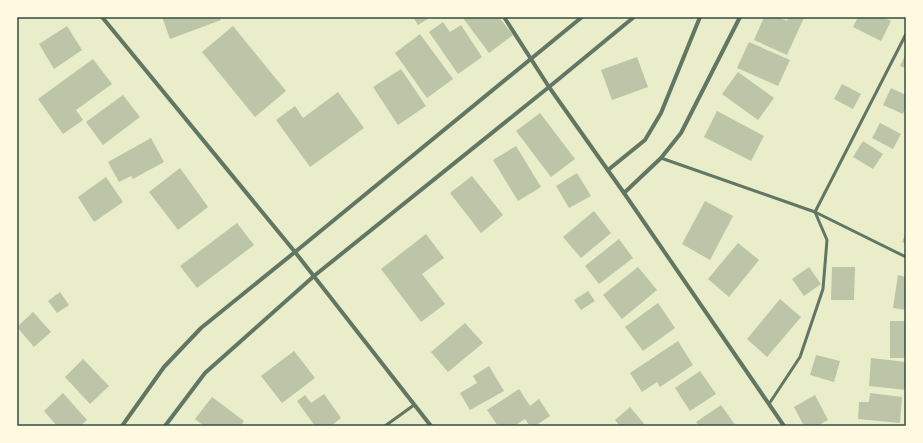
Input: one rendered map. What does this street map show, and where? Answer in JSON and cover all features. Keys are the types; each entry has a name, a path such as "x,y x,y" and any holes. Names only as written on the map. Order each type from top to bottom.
{"street":[{"path":"102,17 296,252 431,426"},
{"path":"504,17 549,87 624,193 784,426"},
{"path":"122,426 164,367 201,328 582,17"},
{"path":"165,426 204,373 314,276 634,17"},
{"path":"608,170 645,140 661,113 700,17"},
{"path":"624,193 662,158 681,133 740,17"}],"lane":[{"path":"815,212 906,34"},
{"path":"662,158 815,212 906,257"},
{"path":"769,404 800,357 823,289 827,240 815,212"},
{"path":"385,426 414,405"}],"building":[{"path":"162,17 220,17 221,20 170,39"},
{"path":"413,17 431,17 418,25"},
{"path":"499,17 513,35 489,53 463,18"},
{"path":"764,17 778,17 787,21 789,17 804,18 787,55 754,40"},
{"path":"858,17 883,17 891,21 881,41 853,27"},
{"path":"443,22 450,32 461,25 482,57 458,74 429,32"},
{"path":"67,26 82,50 54,69 39,44"},
{"path":"233,26 286,91 255,117 202,52"},
{"path":"420,34 453,79 427,98 395,53"},
{"path":"749,42 790,60 778,86 737,68"},
{"path":"906,53 906,68 900,66"},
{"path":"637,57 648,87 612,100 601,70"},
{"path":"93,59 112,84 76,110 83,120 63,134 38,99"},
{"path":"401,69 426,106 398,125 373,87"},
{"path":"738,72 774,98 758,120 722,94"},
{"path":"842,84 861,94 853,109 834,99"},
{"path":"891,88 906,95 906,107 903,114 883,105"},
{"path":"338,92 364,128 310,167 276,120 295,106 303,118"},
{"path":"123,95 140,117 103,145 86,122"},
{"path":"717,111 764,136 751,161 704,137"},
{"path":"540,113 575,159 551,177 516,131"},
{"path":"880,123 901,134 893,149 872,138"},
{"path":"151,138 164,162 133,179 131,176 119,182 108,162"},
{"path":"863,141 883,154 873,169 853,157"},
{"path":"516,146 541,187 518,201 493,160"},
{"path":"180,168 208,207 178,230 149,192"},
{"path":"577,173 591,196 569,208 556,186"},
{"path":"472,176 503,215 481,233 450,193"},
{"path":"106,177 123,202 94,222 78,197"},
{"path":"705,201 733,216 710,260 682,244"},
{"path":"594,211 611,233 581,258 563,237"},
{"path":"237,223 254,245 197,288 180,266"},
{"path":"906,232 906,244 902,242"},
{"path":"426,234 444,258 422,274 445,304 421,322 381,269"},
{"path":"619,239 633,258 599,284 585,266"},
{"path":"738,243 759,260 729,297 708,279"},
{"path":"638,267 657,290 622,319 603,295"},
{"path":"809,267 821,284 804,296 792,279"},
{"path":"832,267 855,267 854,300 831,300"},
{"path":"898,275 906,277 906,310 893,308"},
{"path":"588,291 595,301 581,310 574,300"},
{"path":"60,292 69,305 57,313 48,301"},
{"path":"780,299 801,317 767,357 747,339"},
{"path":"658,303 675,328 643,351 625,327"},
{"path":"33,312 51,332 34,347 17,327"},
{"path":"890,321 906,321 906,358 890,358"},
{"path":"465,323 483,343 448,372 431,352"},
{"path":"678,341 693,365 660,387 657,382 642,392 630,373"},
{"path":"294,351 315,378 282,403 261,376"},
{"path":"816,355 840,361 834,382 810,375"},
{"path":"871,358 906,362 906,390 869,386"},
{"path":"83,359 109,386 90,404 65,377"},
{"path":"489,366 504,391 470,410 460,393 477,383 473,376"},
{"path":"700,371 716,394 690,411 675,388"},
{"path":"519,389 530,406 539,399 550,416 535,426 530,426 525,419 514,426 498,426 487,410"},
{"path":"63,393 87,420 80,426 57,426 44,411"},
{"path":"870,393 902,397 900,423 858,419 859,402 869,402"},
{"path":"324,394 341,418 331,426 315,426 297,401 305,395 311,403"},
{"path":"815,395 828,420 817,426 804,426 794,407"},
{"path":"212,397 244,421 240,426 204,426 195,419"},
{"path":"721,405 736,426 699,426 696,422"},
{"path":"630,407 646,426 620,426 615,420"}]}
